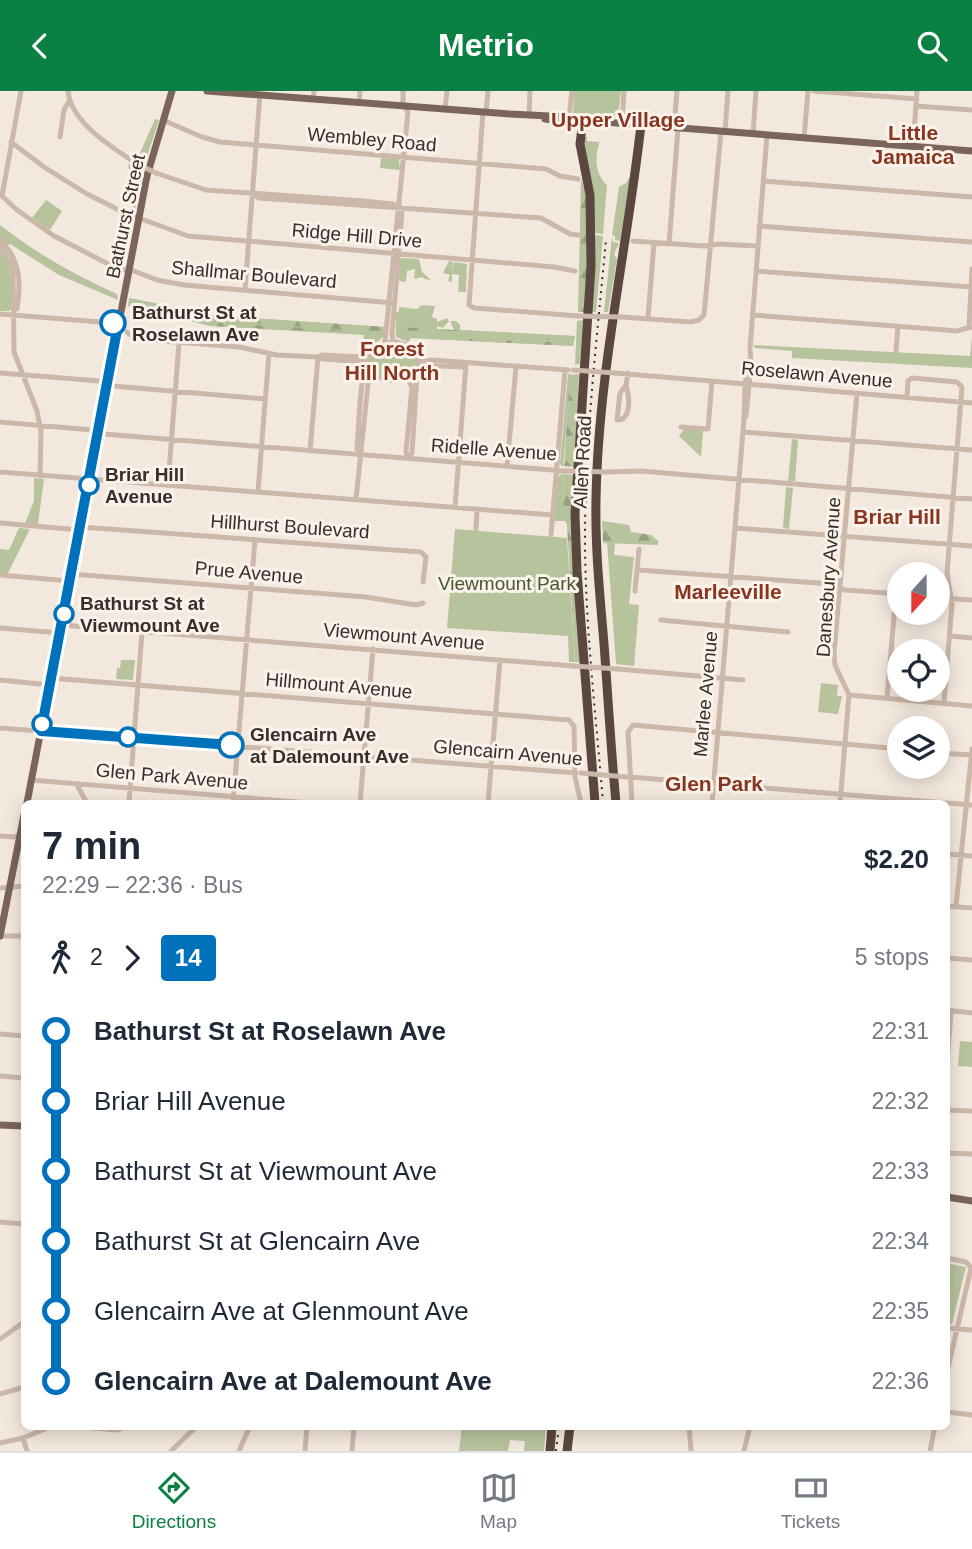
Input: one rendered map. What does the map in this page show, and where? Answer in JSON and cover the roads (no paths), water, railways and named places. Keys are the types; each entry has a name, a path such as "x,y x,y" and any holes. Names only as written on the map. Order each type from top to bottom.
{"highway":[{"name":"Allen Road","path":"573,120 580,134 590,195 591,266 576,499 576,542 595,800"},
{"name":"Allen Road","path":"616,800 597,554 598,472 611,325 636,173 641,125"},
{"path":"550,1451 552,1430"},
{"path":"567,1451 570,1430"}],"main road":[{"name":"Bathurst Street","path":"28,800 138,218 150,165 173,91"},
{"path":"207,91 313,95 359,103 972,151"},
{"path":"0,936 21,842"},
{"path":"0,1125 21,1126"},
{"path":"950,1197 972,1201"}],"street":[{"path":"11,142 21,91"},
{"path":"68,91 69,101 84,124 137,164 206,190 541,218 570,234 578,235"},
{"path":"359,103 360,91"},
{"path":"393,341 392,302 397,211 400,207 408,112 403,91"},
{"path":"445,109 447,91"},
{"path":"488,91 471,260 468,302 471,308 696,321 705,312 728,91"},
{"path":"530,91 531,116"},
{"path":"572,91 573,120"},
{"path":"622,124 624,91"},
{"path":"669,244 677,91"},
{"path":"753,134 757,91"},
{"path":"804,138 808,91"},
{"path":"814,91 972,110"},
{"path":"913,146 917,91"},
{"path":"245,290 257,146 265,93"},
{"path":"60,137 69,101"},
{"name":"Wembley Road","path":"165,121 202,137 257,146 546,169 560,176 578,179"},
{"name":"Marlee Avenue","path":"712,800 744,419 747,416 747,384 751,365 749,359 767,135"},
{"name":"Shallmar Boulevard","path":"11,142 2,193 5,201 36,225 100,262 174,283 392,302"},
{"name":"Ridge Hill Drive","path":"11,142 72,185 138,218 188,236 575,271"},
{"path":"763,181 972,197"},
{"path":"759,226 972,242"},
{"path":"0,240 18,266 20,292 15,315"},
{"path":"633,241 757,246"},
{"path":"648,318 654,243"},
{"path":"0,246 13,267 14,352 33,397 40,426 40,475"},
{"path":"753,315 956,331 970,327 972,269"},
{"path":"756,271 971,287"},
{"path":"385,342 392,302"},
{"path":"0,314 113,323 137,339 349,359 367,363 376,376 392,381 407,378 418,365"},
{"path":"896,351 898,326"},
{"path":"356,499 360,455 363,449 367,363 373,347 393,341 410,346 417,355 412,413"},
{"path":"168,484 178,343"},
{"path":"258,491 269,353"},
{"path":"310,451 318,357"},
{"name":"Roselawn Avenue","path":"418,365 462,362 628,373 972,403"},
{"path":"454,507 466,364"},
{"path":"508,466 516,367"},
{"path":"551,535 565,370"},
{"path":"0,373 265,399"},
{"path":"626,385 620,393 617,420 627,416 628,373"},
{"path":"364,398 368,382 376,376"},
{"path":"407,378 412,387 412,453 408,458"},
{"path":"907,397 908,381 912,378 957,382 961,385 947,573 952,599 950,639"},
{"path":"681,428 708,429 712,381"},
{"name":"Danesbury Avenue","path":"840,800 849,695 834,656 857,393"},
{"name":"Ridelle Avenue","path":"0,422 98,433 458,463 565,471 641,471 972,499"},
{"path":"743,432 972,450"},
{"path":"0,472 552,515"},
{"path":"476,529 477,509"},
{"name":"Hillhurst Boulevard","path":"0,523 421,552 426,557 423,582"},
{"path":"735,528 972,546"},
{"path":"234,800 255,540"},
{"path":"635,591 639,549"},
{"path":"638,570 839,586 845,590 887,593"},
{"name":"Prue Avenue","path":"0,575 250,588 366,597 416,605 423,603"},
{"path":"952,599 972,600"},
{"path":"661,620 788,632"},
{"name":"Viewmount Avenue","path":"0,628 142,632 245,639 743,680"},
{"path":"129,800 142,632"},
{"path":"950,636 972,638"},
{"path":"360,800 373,649"},
{"path":"488,800 500,660"},
{"name":"Hillmount Avenue","path":"0,680 138,685 573,721 578,773"},
{"path":"849,695 887,697"},
{"path":"944,702 972,706"},
{"path":"632,800 630,727 637,725 887,748"},
{"name":"Glencairn Avenue","path":"0,728 918,800"},
{"path":"956,906 970,804 972,750"},
{"path":"950,754 972,755"},
{"path":"578,773 581,800"},
{"name":"Glen Park Avenue","path":"31,780 234,800"},
{"path":"77,785 85,800"},
{"name":"Glencairn Avenue","path":"950,802 970,804"},
{"path":"0,836 21,835"},
{"path":"950,854 972,856"},
{"path":"0,888 21,886"},
{"path":"950,906 972,908"},
{"path":"0,936 21,936"},
{"path":"950,958 972,960"},
{"path":"950,1011 972,1013"},
{"path":"0,1034 21,1036"},
{"path":"0,1076 21,1078"},
{"path":"950,1110 972,1111"},
{"path":"950,1153 972,1154"},
{"path":"0,1222 21,1224"},
{"path":"950,1259 966,1262 970,1266 950,1358"},
{"path":"0,1339 21,1324"},
{"path":"950,1328 972,1330"},
{"path":"0,1394 21,1388"},
{"path":"950,1412 972,1415"},
{"path":"0,1443 42,1430"},
{"path":"171,1451 193,1430"},
{"path":"239,1451 248,1430"},
{"path":"305,1451 307,1430"},
{"path":"353,1451 354,1430"},
{"path":"689,1430 691,1451"},
{"path":"744,1451 749,1430"},
{"path":"930,1451 935,1430"},
{"path":"23,1438 26,1451"}],"railway":[{"path":"603,800 589,637 585,537 589,425 606,240"},
{"path":"556,1451 559,1430"}],"place":[{"name":"Bathurst St at Roselawn Ave","path":"113,323"},
{"name":"Briar Hill Avenue","path":"89,485"},
{"name":"Bathurst St at Viewmount Ave","path":"64,614"},
{"name":"Glencairn Ave at Dalemount Ave","path":"231,745"}],"district":[{"name":"Upper Village","path":"618,120"},
{"name":"Little Jamaica","path":"913,145"},
{"name":"Forest Hill North","path":"392,361"},
{"name":"Briar Hill","path":"897,517"},
{"name":"Marleeville","path":"728,592"},
{"name":"Glen Park","path":"714,784"}],"park label":[{"name":"Viewmount Park","path":"507,583"}]}
